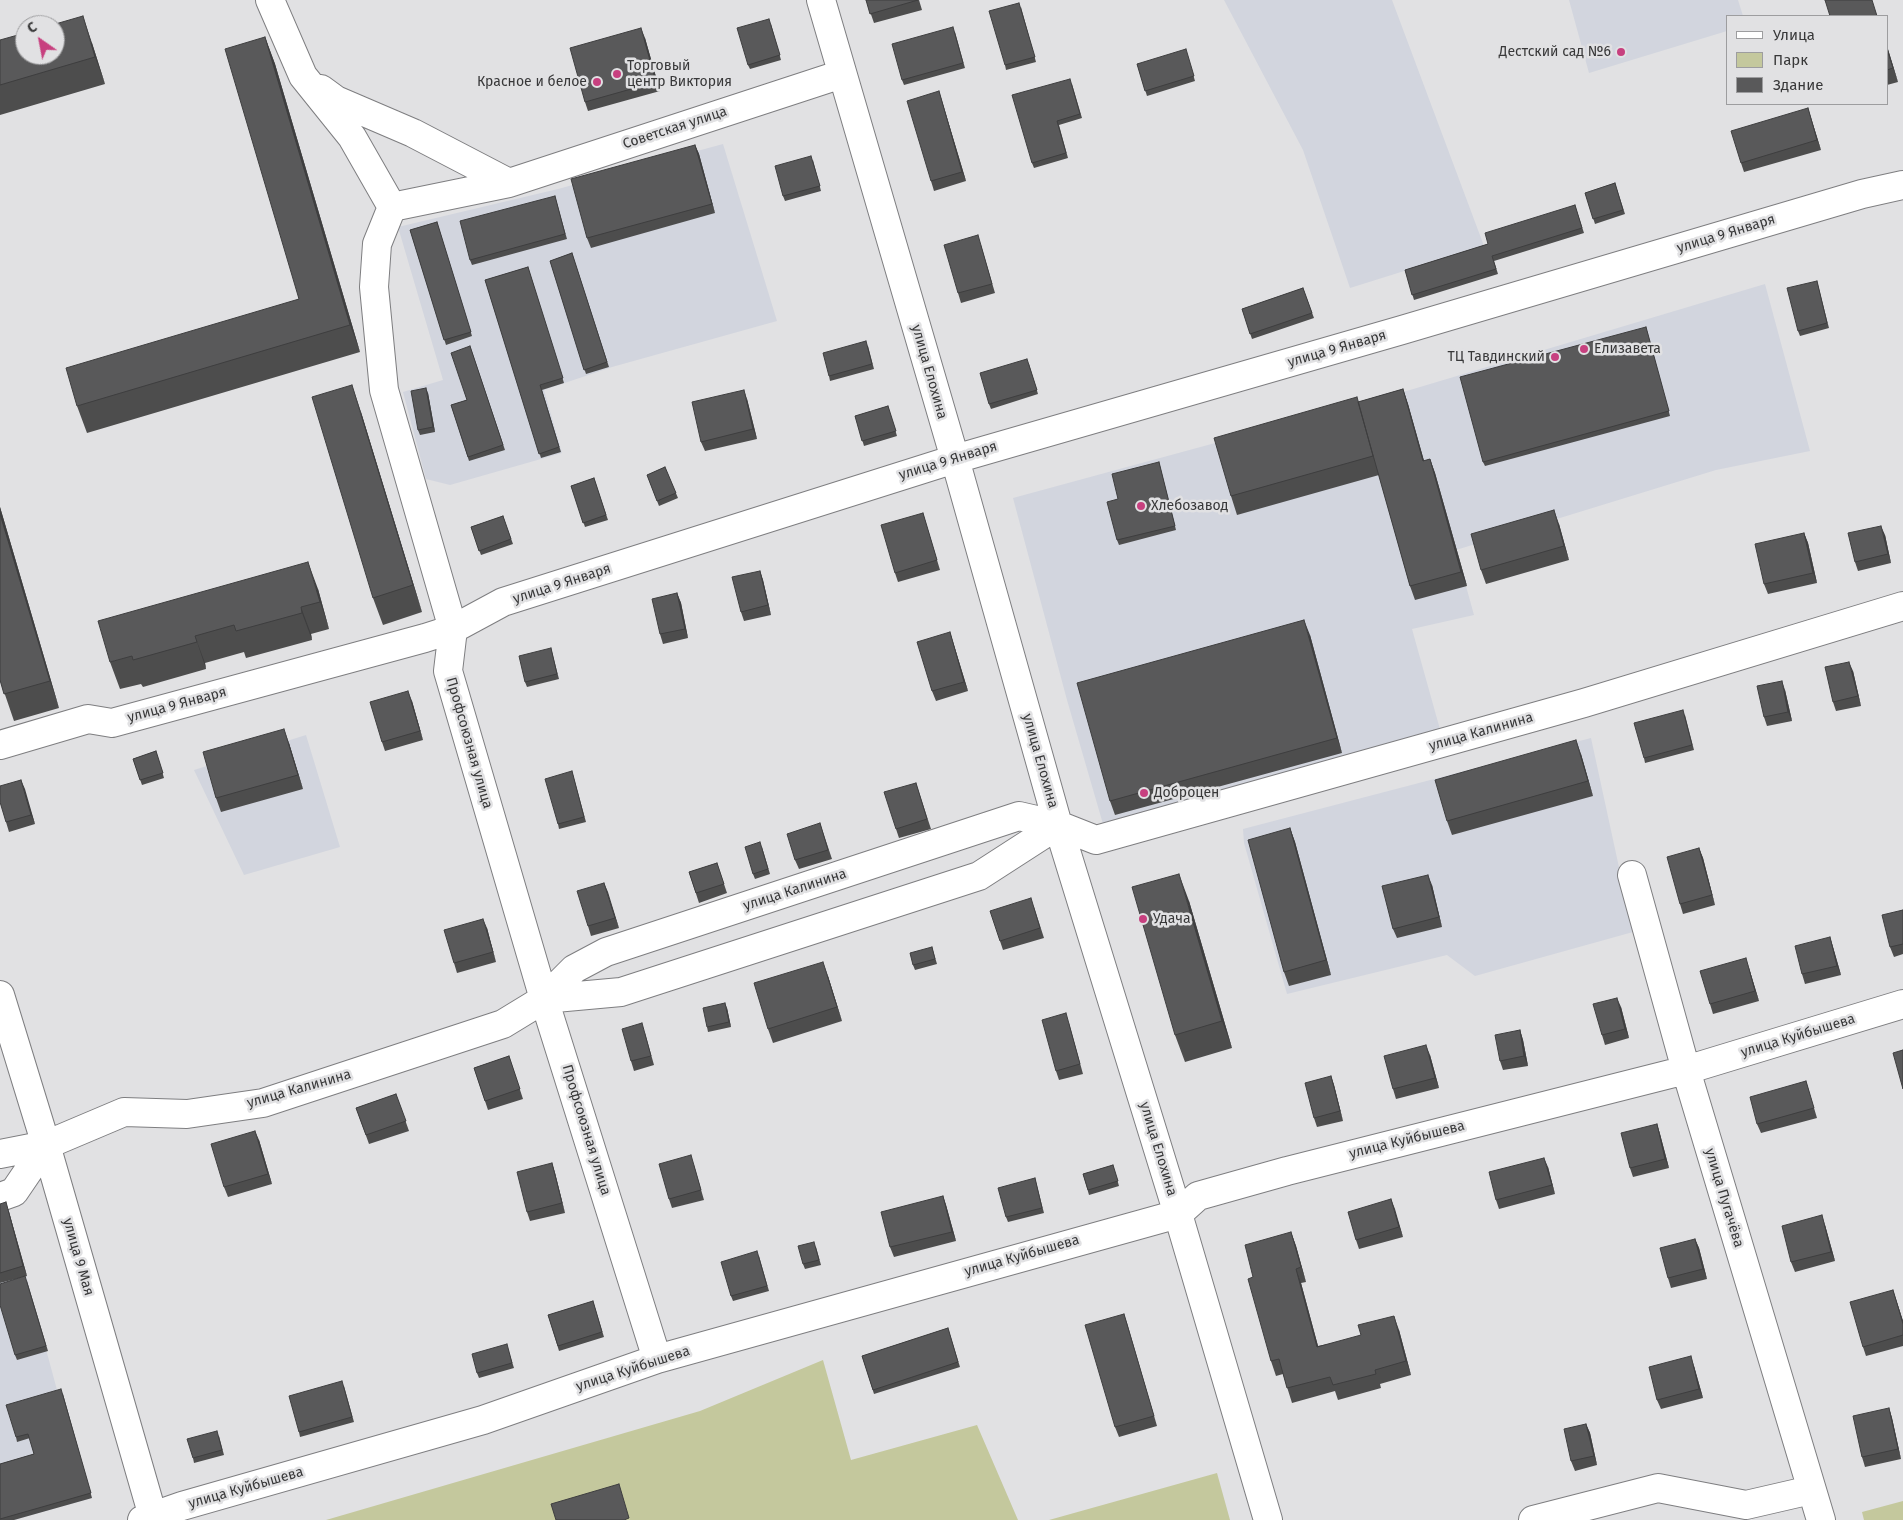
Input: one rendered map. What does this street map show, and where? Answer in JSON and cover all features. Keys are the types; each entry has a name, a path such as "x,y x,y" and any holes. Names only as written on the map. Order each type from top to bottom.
{"street":[{"path":"270,0 303,76 352,137 392,207"},
{"name":"улица Елохина","path":"821,0 1058,826 1178,1214 1268,1520"},
{"name":"Советская улица","path":"392,207 509,183 842,74"},
{"path":"303,76 336,100 413,132 509,183"},
{"name":"улица 9 Января","path":"0,745 88,718 112,723 425,638 453,629 503,602 954,459 1402,330 1862,194 1903,185"},
{"name":"Профсоюзная улица","path":"392,207 377,244 374,287 384,390 453,629 448,671 544,999 657,1359"},
{"name":"улица Калинина","path":"0,1154 46,1145 124,1112 187,1114 263,1102 504,1024 544,999 574,969 606,952 1019,816 1058,826 1096,840 1574,705 1903,606"},
{"name":"улица Калинина","path":"544,999 621,992 979,876 1058,826"},
{"name":"улица Пугачёва","path":"1632,875 1686,1070 1821,1520"},
{"name":"улица 9 Мая","path":"0,995 46,1145 150,1519"},
{"name":"улица Куйбышева","path":"150,1519 191,1503 483,1420 657,1359 1178,1214 1198,1196 1287,1171 1686,1070 1903,1004"},
{"path":"0,1197 14,1192 46,1145"},
{"path":"1533,1520 1658,1488 1746,1505 1811,1490"}],"shaded area":[{"path":"1224,0 1392,0 1484,246 1350,288 1303,150"},
{"name":"Дестский сад №6","path":"1569,0 1738,0 1743,15 1726,15 1726,31 1589,73"},
{"path":"723,144 777,321 612,367 544,390 562,453 450,485 426,479 403,392 443,380 398,227 558,189"},
{"path":"1765,284 1810,451 1716,470 1456,550 1474,615 1412,629 1441,733 1103,824 1067,700 1013,498 1410,390"},
{"path":"306,735 340,847 244,875 194,770"},
{"path":"1591,738 1633,932 1475,976 1447,955 1287,994 1244,843 1243,829"},
{"path":"9,1212 57,1390 63,1394 92,1498 14,1520 0,1520 0,1215"}],"green space":[{"path":"823,1360 851,1460 977,1425 1018,1520 326,1520 700,1411"},
{"path":"1217,1473 1230,1520 1049,1520"},
{"path":"1903,1501 1903,1520 1864,1520 1862,1512"}],"building":[{"path":"866,0 918,0 870,14"},
{"path":"1825,0 1872,0 1877,15 1830,15"},
{"path":"1019,3 1035,57 1005,65 989,11"},
{"path":"83,16 95,57 0,85 0,40 15,36 15,65 65,65 65,21"},
{"path":"769,19 780,55 748,65 737,28"},
{"path":"953,27 963,63 902,80 892,44"},
{"name":"Торговый центр Виктория","path":"641,28 656,82 585,102 570,48"},
{"path":"265,37 350,325 77,406 66,368 299,299 225,49"},
{"path":"1186,49 1194,76 1145,91 1137,64"},
{"path":"1888,52 1893,68 1888,70"},
{"path":"1070,79 1080,114 1057,121 1066,153 1032,163 1012,95"},
{"path":"939,91 962,172 931,181 907,101"},
{"path":"1808,108 1817,140 1741,163 1731,131"},
{"path":"695,145 712,204 587,238 571,179"},
{"path":"811,156 820,186 783,196 775,166"},
{"path":"1615,183 1623,210 1593,219 1585,193"},
{"path":"555,196 565,234 470,260 460,221"},
{"path":"1575,205 1582,228 1492,256 1496,269 1412,295 1405,270 1488,244 1485,233"},
{"path":"437,222 471,332 444,340 410,230"},
{"path":"978,235 992,284 958,293 944,245"},
{"path":"572,253 607,362 584,370 550,261"},
{"path":"528,267 563,378 540,385 559,447 539,454 485,280"},
{"path":"1817,281 1827,323 1798,331 1787,288"},
{"path":"1303,288 1312,313 1250,334 1242,309"},
{"path":"1646,327 1669,411 1483,462 1460,377"},
{"path":"866,341 872,364 829,376 823,353"},
{"path":"470,346 503,445 468,457 451,405 467,400 451,353"},
{"path":"1027,359 1037,390 989,404 980,373"},
{"path":"352,385 413,585 373,598 312,397"},
{"path":"426,388 433,427 418,430 411,391"},
{"path":"1403,389 1423,461 1430,459 1461,572 1410,586 1358,402"},
{"path":"744,390 753,429 701,442 692,402"},
{"path":"1357,397 1373,456 1231,496 1214,438"},
{"path":"888,406 896,431 862,441 855,416"},
{"name":"Хлебозавод","path":"1159,462 1175,526 1117,540 1107,502 1118,499 1112,474"},
{"path":"665,467 676,493 657,501 647,475"},
{"path":"594,478 606,515 583,523 571,486"},
{"path":"1554,510 1564,546 1481,570 1471,534"},
{"path":"923,513 937,560 895,573 881,525"},
{"path":"0,514 50,681 4,694 0,680"},
{"path":"503,516 511,539 479,551 471,527"},
{"path":"1881,526 1888,554 1855,562 1848,533"},
{"path":"1804,533 1813,573 1764,584 1755,544"},
{"path":"308,562 320,602 301,607 302,613 236,631 234,625 195,636 197,642 133,660 132,656 110,662 98,621"},
{"path":"760,571 768,605 741,612 732,577"},
{"path":"677,593 685,629 660,634 652,599"},
{"path":"1304,620 1337,738 1110,801 1077,683"},
{"path":"950,632 964,682 932,691 917,642"},
{"path":"551,648 557,674 525,682 519,656"},
{"path":"1849,662 1858,696 1833,702 1825,667"},
{"path":"1782,681 1788,712 1764,717 1757,686"},
{"path":"408,691 420,731 382,742 370,702"},
{"path":"1683,710 1692,745 1644,758 1634,723"},
{"path":"284,729 298,775 216,798 203,752"},
{"path":"1576,740 1588,781 1447,821 1435,780"},
{"path":"156,751 163,773 140,780 133,759"},
{"path":"572,771 584,817 558,824 545,779"},
{"path":"21,780 31,815 6,822 0,802 0,786"},
{"path":"916,783 927,819 896,829 884,792"},
{"path":"820,823 828,850 795,860 787,834"},
{"path":"1290,828 1326,960 1284,972 1248,840"},
{"path":"760,842 768,869 753,874 745,847"},
{"path":"1699,848 1712,895 1680,904 1667,857"},
{"path":"717,863 724,884 696,893 689,872"},
{"path":"1179,874 1222,1021 1175,1035 1132,887"},
{"path":"1428,875 1439,917 1393,929 1382,886"},
{"path":"604,883 615,918 588,926 577,891"},
{"path":"1031,898 1040,928 1000,941 990,911"},
{"path":"1903,910 1903,944 1890,947 1882,915"},
{"path":"483,919 493,952 454,963 444,930"},
{"path":"1830,937 1837,966 1802,974 1795,946"},
{"path":"932,947 935,959 913,965 910,953"},
{"path":"1746,958 1755,991 1710,1004 1700,971"},
{"path":"823,962 837,1007 768,1029 754,983"},
{"path":"1617,998 1625,1029 1602,1035 1593,1004"},
{"path":"725,1003 729,1022 707,1027 703,1008"},
{"path":"1066,1013 1080,1064 1056,1071 1042,1020"},
{"path":"642,1023 651,1056 631,1061 622,1029"},
{"path":"1520,1030 1524,1056 1500,1061 1495,1035"},
{"path":"1426,1045 1435,1078 1393,1089 1384,1056"},
{"path":"1903,1050 1903,1089 1893,1053"},
{"path":"509,1056 520,1089 485,1101 474,1068"},
{"path":"1331,1076 1340,1111 1314,1118 1305,1083"},
{"path":"1806,1081 1814,1108 1757,1124 1750,1097"},
{"path":"396,1094 406,1121 366,1135 356,1108"},
{"path":"1657,1124 1665,1159 1630,1168 1621,1133"},
{"path":"255,1131 268,1174 224,1187 211,1144"},
{"path":"691,1155 701,1190 669,1199 659,1164"},
{"path":"1544,1158 1552,1185 1496,1200 1489,1172"},
{"path":"552,1163 562,1203 527,1212 517,1172"},
{"path":"1113,1165 1118,1181 1088,1190 1083,1174"},
{"path":"1035,1178 1042,1208 1006,1217 998,1188"},
{"path":"943,1196 952,1232 890,1247 881,1212"},
{"path":"1391,1199 1399,1227 1356,1240 1348,1212"},
{"path":"6,1202 23,1266 0,1273 0,1204"},
{"path":"1822,1215 1831,1252 1791,1262 1782,1226"},
{"path":"1291,1232 1301,1267 1296,1269 1317,1347 1361,1335 1358,1325 1394,1316 1406,1361 1375,1370 1376,1374 1333,1385 1330,1377 1287,1388 1279,1359 1271,1361 1248,1279 1253,1277 1245,1245"},
{"path":"1695,1239 1703,1269 1668,1278 1660,1248"},
{"path":"814,1242 819,1260 803,1264 798,1246"},
{"path":"757,1251 767,1286 731,1296 721,1262"},
{"path":"25,1276 46,1346 15,1355 0,1305 0,1284"},
{"path":"1893,1290 1903,1324 1903,1335 1863,1347 1850,1302"},
{"path":"593,1301 602,1332 558,1346 548,1315"},
{"path":"1124,1314 1154,1416 1115,1427 1085,1325"},
{"path":"948,1328 958,1362 873,1390 862,1356"},
{"path":"507,1344 512,1363 477,1373 472,1354"},
{"path":"1691,1356 1699,1389 1657,1400 1649,1367"},
{"path":"342,1381 352,1417 299,1432 289,1396"},
{"path":"61,1389 91,1493 0,1519 0,1464 34,1454 28,1434 16,1437 6,1405"},
{"path":"1889,1408 1898,1449 1862,1457 1853,1416"},
{"path":"1586,1424 1594,1456 1571,1461 1564,1429"},
{"path":"217,1431 222,1450 193,1458 187,1439"},
{"path":"619,1484 629,1518 624,1520 556,1520 551,1504"}],"place":[{"name":"Дестский сад №6","path":"1621,52"},
{"name":"Торговый центр Виктория","path":"617,74"},
{"name":"Красное и белое","path":"597,82"},
{"name":"Елизавета","path":"1584,349"},
{"name":"ТЦ Тавдинский","path":"1555,357"},
{"name":"Хлебозавод","path":"1141,506"},
{"name":"Доброцен","path":"1144,793"},
{"name":"Удача","path":"1143,919"}]}
